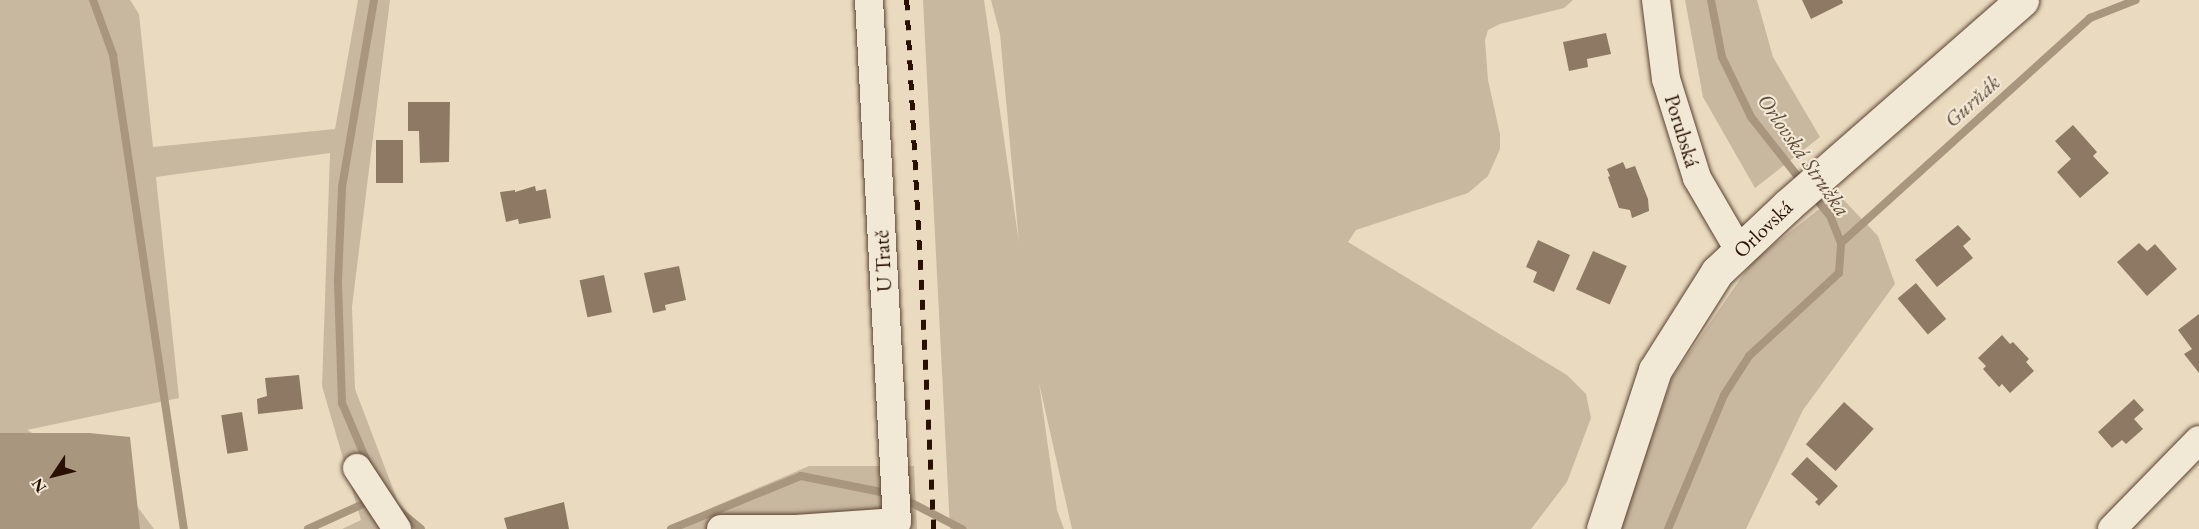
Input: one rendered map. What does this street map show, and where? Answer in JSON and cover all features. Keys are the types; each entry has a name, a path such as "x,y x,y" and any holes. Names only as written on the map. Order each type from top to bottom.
{"main road":[{"name":"Orlovská","path":"1603,529 1655,370 1717,272 1820,176 2022,0"}],"street":[{"name":"U Tratě","path":"722,529 796,529 897,517 869,0"},
{"name":"Porubská","path":"1656,0 1666,79 1697,178 1740,252"},
{"path":"2112,529 2199,440"},
{"path":"362,476 392,520"}],"shaded area":[{"path":"0,0 130,0 139,14 153,147 335,129 358,0 390,0 352,307 355,389 398,502 424,529 342,529 361,520 322,386 330,153 156,177 179,398 27,430 122,486 154,529 0,529"},
{"path":"923,0 984,0 1019,243 1000,34 991,0 1573,0 1564,8 1500,24 1488,30 1485,40 1488,80 1500,134 1500,149 1488,176 1468,193 1356,230 1348,242 1567,375 1586,394 1591,418 1567,482 1531,529 1072,529 1039,383 1057,510 1064,529 950,529"},
{"path":"1685,0 1757,0 1773,57 1820,137 1755,188 1703,97"},
{"path":"1838,194 1878,236 1895,284 1803,410 1746,529 1620,529 1672,378 1752,262"},
{"path":"0,433 89,433 130,437 140,529 0,529"},
{"path":"809,466 914,466 917,529 669,529 711,508"}],"building":[{"path":"1802,0 1842,0 1843,3 1811,19"},
{"path":"1606,33 1611,54 1587,59 1588,67 1569,71 1563,42"},
{"path":"408,102 450,102 449,162 420,163 419,131 408,131"},
{"path":"2073,125 2097,152 2093,156 2109,173 2080,198 2057,172 2071,159 2055,141"},
{"path":"376,140 403,140 403,183 376,183"},
{"path":"1623,162 1626,169 1635,166 1648,199 1649,211 1632,218 1630,210 1619,208 1608,177 1610,176 1607,169"},
{"path":"535,186 536,191 546,189 551,218 519,224 518,219 506,222 500,192 515,190 515,192"},
{"path":"1958,225 1971,239 1963,246 1973,258 1937,287 1915,260"},
{"path":"1538,240 1570,255 1554,292 1533,282 1537,272 1526,267"},
{"path":"2139,243 2147,251 2155,244 2177,269 2147,296 2117,262"},
{"path":"1593,251 1627,266 1610,304 1576,289"},
{"path":"679,266 686,300 665,305 666,310 653,313 644,273"},
{"path":"604,275 612,312 587,317 580,280"},
{"path":"1916,283 1946,319 1928,334 1898,298"},
{"path":"2199,314 2199,373 2184,354 2192,349 2178,330"},
{"path":"2002,335 2010,344 2013,342 2029,359 2026,362 2034,371 2010,393 2002,384 1999,387 1983,369 1986,366 1978,358"},
{"path":"299,375 303,409 258,414 257,399 267,396 265,378"},
{"path":"2134,399 2144,410 2134,419 2143,429 2126,444 2122,440 2112,448 2098,432"},
{"path":"1844,402 1874,429 1836,471 1806,444"},
{"path":"242,412 248,451 227,454 221,415"},
{"path":"1807,457 1838,486 1819,506 1815,502 1818,499 1791,474"},
{"path":"564,502 569,529 507,529 504,518"}],"waterway":[{"path":"93,0 113,55 184,529"},
{"path":"368,464 342,403 338,280 342,187 374,0"},
{"name":"Orlovská Stružka","path":"1711,0 1722,57 1751,117 1803,183"},
{"name":"Gurňák","path":"1841,243 2090,18 2136,0"},
{"name":"Orlovská Stružka","path":"1668,529 1724,395 1749,356 1839,273 1841,243 1830,216 1812,194"},
{"path":"671,529 801,476 891,494"},
{"path":"902,498 962,529"},
{"path":"308,529 372,500"},
{"path":"399,511 421,529"}],"railway":[{"path":"907,0 934,529"}]}
